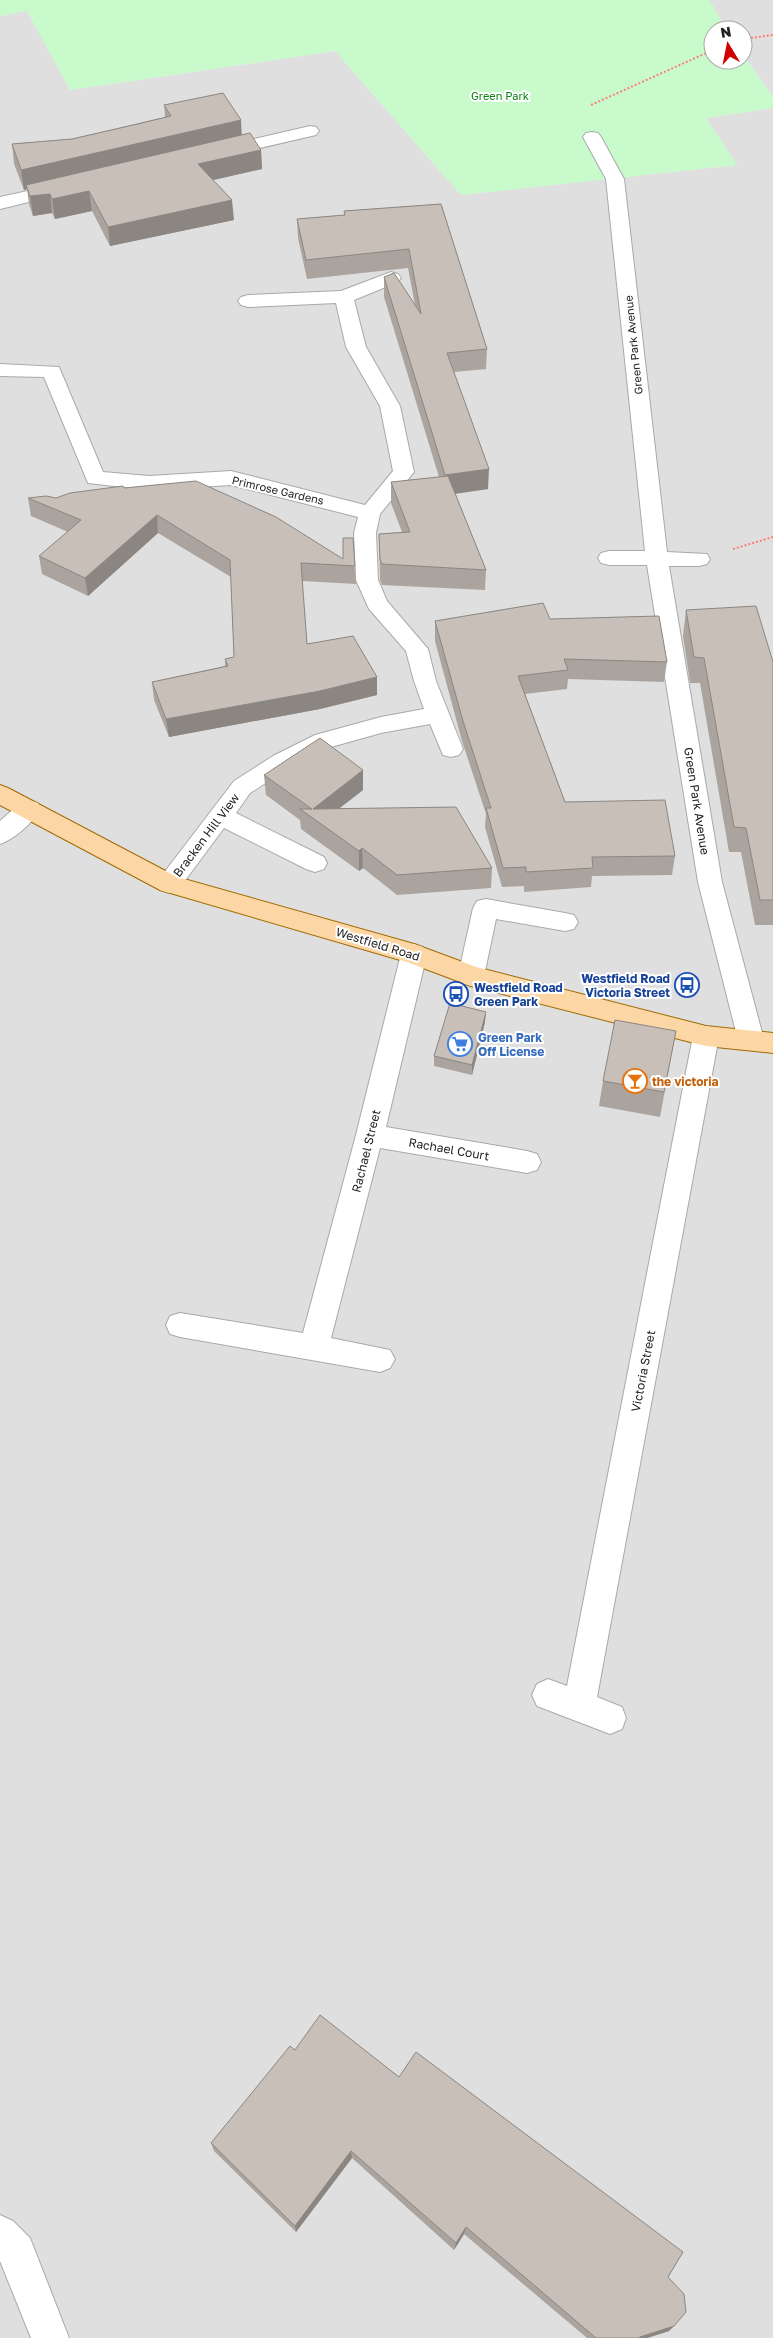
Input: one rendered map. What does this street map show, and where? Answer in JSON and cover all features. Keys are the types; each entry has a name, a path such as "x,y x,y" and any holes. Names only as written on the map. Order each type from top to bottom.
{"main road":[{"name":"Westfield Road","path":"0,794 169,884 414,954 472,976 706,1036 762,1042"}],"street":[{"path":"204,156 310,131"},
{"name":"Green Park Avenue","path":"592,137 615,179 657,558 710,882 762,1042"},
{"path":"0,203 78,185"},
{"path":"248,301 344,297 391,278"},
{"path":"344,297 356,347 390,406 404,472 370,513 365,532 367,580 376,604 416,649 425,681 451,749"},
{"name":"Primrose Gardens","path":"0,370 52,371 88,484 149,483 230,478 370,513"},
{"path":"609,558 699,559"},
{"name":"Bracken Hill View","path":"169,884 242,787 281,762 323,741 381,725 438,715"},
{"path":"0,835 29,809"},
{"path":"219,816 315,864"},
{"path":"472,976 486,908 565,922"},
{"name":"Rachael Street","path":"314,1348 370,1135 414,954"},
{"name":"Victoria Street","path":"579,1706 706,1036"},
{"name":"Rachael Court","path":"370,1135 527,1162"},
{"path":"180,1325 380,1359"},
{"path":"548,1695 610,1718"},
{"path":"9,2243 50,2338"}],"path":[{"path":"753,38 773,35"},
{"path":"592,137 578,111 703,55"},
{"path":"699,559 773,537"}],"shaded area":[{"path":"709,0 773,0 773,97 753,69 753,20 721,20"},
{"path":"27,10 70,90 335,51 461,195 736,165 706,118 773,108 773,2338 0,2338 0,16"}],"green space":[{"name":"Green Park","path":"0,0 709,0 721,20 703,20 703,70 753,69 773,97 773,108 706,118 737,165 461,195 335,51 70,90 27,11 0,16"}],"building":[{"path":"223,93 241,120 21,170 12,144 72,139 171,116 164,105"},
{"path":"250,133 261,150 198,164 232,200 108,227 89,191 52,199 50,194 30,196 26,185"},
{"path":"441,204 487,349 447,353 489,469 445,475 384,277 394,273 421,314 409,249 306,260 297,219 345,215 344,211"},
{"path":"448,476 486,570 382,564 379,534 410,532 391,482"},
{"path":"196,481 276,517 343,559 343,538 353,538 355,566 301,563 307,644 353,636 377,677 320,691 166,719 152,682 228,666 225,659 234,657 230,560 157,515 85,578 39,556 81,520 28,498 46,496 56,498 70,493 123,486 124,488"},
{"path":"543,603 550,619 659,616 667,662 564,659 568,670 518,676 565,802 665,800 675,856 592,857 593,868 526,872 526,867 503,868 486,808 491,808 463,721 435,621"},
{"path":"756,606 773,662 773,900 760,900 746,828 734,827 704,658 694,657 686,610"},
{"path":"320,738 363,770 313,809 456,807 492,868 397,875 362,848 359,851 300,809 312,809 264,775"},
{"name":"Green Park Off License","path":"450,1003 486,1012 472,1065 434,1056"},
{"path":"615,1020 676,1031 664,1092 603,1081"},
{"path":"320,2015 399,2077 416,2052 683,2252 668,2277 684,2294 686,2312 674,2326 639,2338 596,2338 466,2227 456,2243 351,2151 295,2226 211,2143 290,2046 295,2050"}],"place":[{"name":"Westfield Road Victoria Street","path":"687,985"},
{"name":"Westfield Road Green Park","path":"456,994"},
{"name":"Green Park Off License","path":"460,1044"},
{"name":"the victoria","path":"635,1081"}]}
